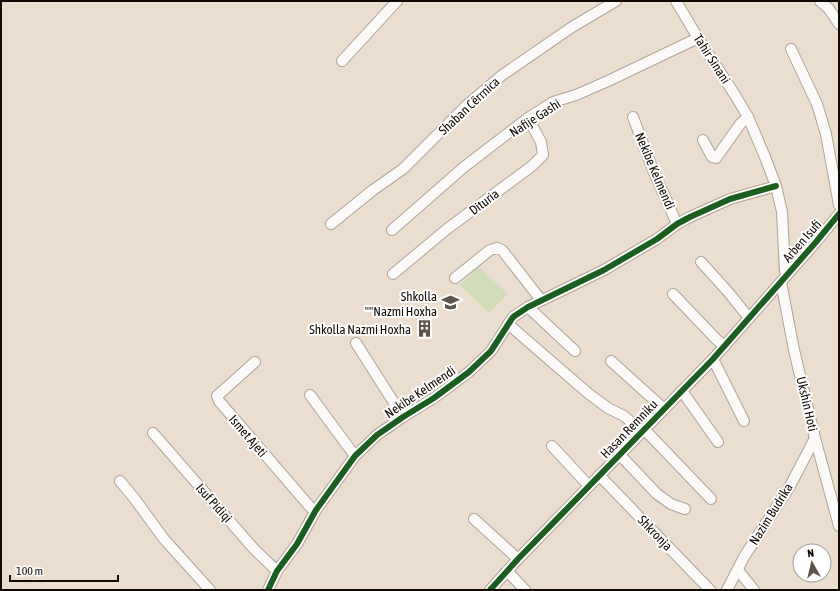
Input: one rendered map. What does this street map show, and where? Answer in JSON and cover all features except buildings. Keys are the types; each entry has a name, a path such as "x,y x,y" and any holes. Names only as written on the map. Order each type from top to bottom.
{"street":[{"path":"342,61 397,1"},
{"name":"Shaban Cërrnica","path":"331,224 373,190 403,169 467,105 502,76 572,28 616,1"},
{"name":"Tahir Sinani","path":"676,1 748,118 776,186 782,212 785,271 784,278"},
{"path":"820,1 839,24"},
{"name":"Nafije Gashi","path":"392,230 464,168 528,118 553,102 608,81 698,38"},
{"path":"791,50 817,104 826,134 839,206"},
{"name":"Nekibe Kelmendi","path":"633,117 653,170 677,224"},
{"name":"Dituria","path":"393,274 447,229 532,166 543,155 540,142 528,118"},
{"path":"704,140 712,157 716,158 741,123 748,118"},
{"name":"Nekibe Kelmendi","path":"268,590 277,571 297,544 316,510 355,456 377,435 402,417 434,398 470,372 491,351 513,317 541,300 604,270 657,239 677,224 690,217 730,199 776,186"},
{"name":"Arben Isufi","path":"784,278 839,214"},
{"path":"455,278 490,250 497,248 502,250 541,300"},
{"path":"701,262 729,293 748,318"},
{"name":"Hasan Remniku","path":"490,590 518,558 713,359 784,278"},
{"name":"Ukshin Hoti","path":"784,278 794,350 815,438 839,526"},
{"path":"673,294 717,340 725,346"},
{"path":"528,307 575,351"},
{"path":"508,324 589,394 608,408 624,416 644,430"},
{"name":"Nekibe Kelmendi","path":"356,343 402,417"},
{"path":"713,359 744,421"},
{"path":"611,361 664,408"},
{"name":"Ismet Ajeti","path":"255,362 223,390 218,396 219,401 311,508 316,510"},
{"path":"682,391 718,442"},
{"path":"310,395 355,456"},
{"name":"Hasan Remniku","path":"644,430 712,498"},
{"name":"Isuf Pidiqi","path":"153,433 254,549 277,571"},
{"name":"Nazim Budrika","path":"727,590 758,534 787,491 815,438"},
{"path":"552,446 589,486"},
{"name":"Hasan Remniku","path":"620,455 657,494 671,504 685,509"},
{"name":"Shkronja","path":"599,475 710,590"},
{"path":"120,482 134,498 164,539 210,590"},
{"path":"474,518 518,558"},
{"path":"738,570 754,590"},
{"path":"507,571 525,590"}],"green space":[{"path":"478,266 508,294 489,313 460,285"}],"cycle path":[{"path":"268,590 277,571 297,544 316,510 355,456 377,435 434,398 469,372 491,351 513,317 528,307 604,270 657,239 677,224 690,217 730,199 776,186"},
{"path":"490,590 518,559 713,359 839,214"}],"place":[{"name":"Shkolla \"\"Nazmi Hoxha","path":"450,303"},
{"name":"Shkolla Nazmi Hoxha","path":"424,329"}]}
